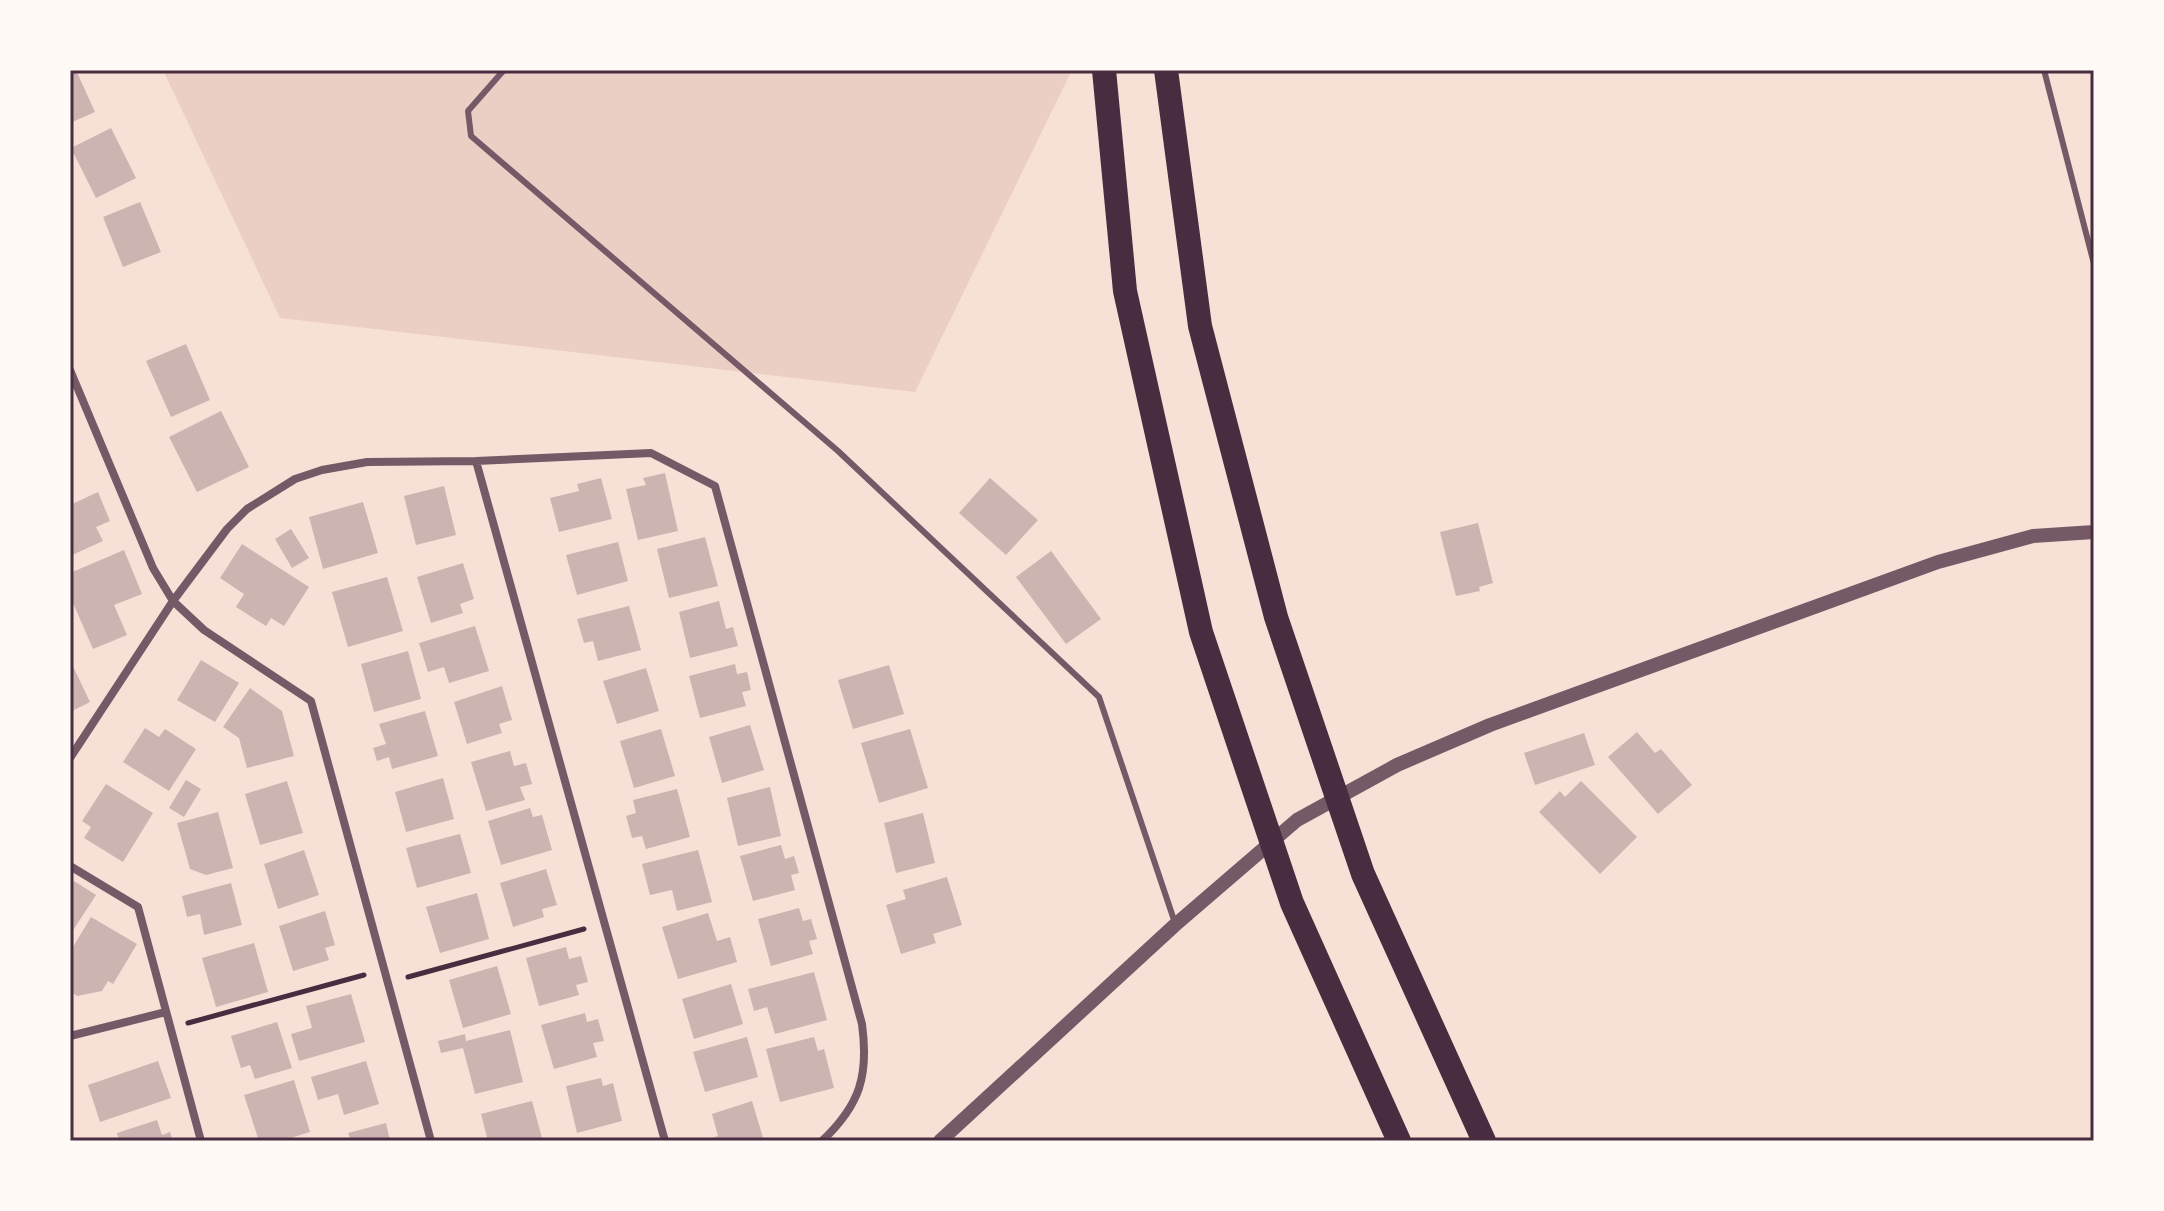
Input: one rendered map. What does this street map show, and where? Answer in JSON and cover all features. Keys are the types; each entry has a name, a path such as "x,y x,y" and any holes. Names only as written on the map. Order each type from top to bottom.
{"highway":[{"path":"1104,70 1125,291 1201,632 1292,903 1399,1141"},
{"path":"1166,70 1200,326 1276,617 1363,874 1484,1141"}],"street":[{"path":"70,370 153,568 173,601 204,630 311,701 431,1141"},
{"path":"70,758 173,601 237,519 270,493 295,479 322,470 367,462 476,461 651,453 715,486 862,1024 866,1055 861,1083 852,1106 822,1141"},
{"path":"476,461 665,1141"},
{"path":"940,1141 1175,925 1297,820 1397,765 1490,725 1938,562 2033,536 2094,532"},
{"path":"70,866 138,907 201,1141"},
{"path":"70,1036 166,1012"}],"lane":[{"path":"504,70 468,111 471,136 838,451 1099,697 1175,925"},
{"path":"2044,70 2094,264"}],"path":[{"path":"387,982 604,924"},
{"path":"170,1028 384,970"}],"shaded area":[{"path":"163,70 1072,70 915,392 280,318"}],"building":[{"path":"70,70 76,70 95,112 70,123"},
{"path":"111,128 136,178 96,198 71,148"},
{"path":"140,202 161,252 123,267 103,217"},
{"path":"186,344 210,400 171,417 146,361"},
{"path":"221,411 249,467 197,492 169,437"},
{"path":"665,473 678,531 638,540 626,489 646,485 643,478"},
{"path":"601,478 612,519 559,532 550,498 579,491 577,484"},
{"path":"990,478 1038,520 1006,555 959,513"},
{"path":"444,486 456,535 416,545 404,496"},
{"path":"98,492 110,521 96,527 103,541 70,556 70,505"},
{"path":"363,502 378,553 323,569 309,517"},
{"path":"1478,523 1493,583 1479,587 1480,591 1456,596 1440,532"},
{"path":"291,529 309,558 292,568 275,539"},
{"path":"705,537 718,586 669,598 657,549"},
{"path":"618,542 628,581 577,595 566,555"},
{"path":"242,544 309,587 284,626 271,618 266,626 236,607 244,594 220,578"},
{"path":"124,550 142,594 114,605 127,635 93,649 70,596 70,573"},
{"path":"1051,551 1101,619 1066,644 1016,577"},
{"path":"463,563 474,599 460,604 463,613 431,623 417,577"},
{"path":"387,577 403,631 348,647 332,592"},
{"path":"719,601 726,629 733,627 738,646 690,658 679,612"},
{"path":"629,606 641,650 598,661 593,641 584,643 577,619"},
{"path":"475,626 489,671 449,683 444,667 428,672 419,643"},
{"path":"408,651 421,699 374,712 361,664"},
{"path":"70,660 90,702 70,712"},
{"path":"201,660 239,683 215,722 177,700"},
{"path":"735,664 737,674 747,672 751,690 742,692 746,706 700,718 689,676"},
{"path":"889,665 904,714 853,729 838,680"},
{"path":"646,668 659,711 617,724 603,681"},
{"path":"502,686 512,720 499,724 502,733 467,744 454,702"},
{"path":"250,688 282,711 294,756 247,768 239,738 223,727"},
{"path":"425,711 438,756 392,769 389,757 377,761 373,748 386,744 379,724"},
{"path":"750,725 764,770 722,783 709,737"},
{"path":"145,728 159,737 165,729 196,749 169,791 123,762"},
{"path":"661,729 675,776 634,788 620,741"},
{"path":"910,729 928,788 879,803 861,743"},
{"path":"1637,732 1655,753 1661,749 1692,785 1658,814 1608,757"},
{"path":"1584,733 1595,765 1535,785 1524,753"},
{"path":"510,751 514,766 526,763 532,784 520,787 525,800 486,811 471,762"},
{"path":"443,778 454,819 406,832 395,792"},
{"path":"186,780 201,789 184,817 169,808"},
{"path":"287,781 303,833 260,845 245,794"},
{"path":"1581,781 1637,837 1600,874 1539,812 1560,791 1565,797"},
{"path":"106,784 153,813 123,862 84,838 91,827 82,821"},
{"path":"770,787 781,836 738,846 727,798"},
{"path":"677,789 690,837 646,849 642,836 632,838 626,816 636,813 633,800"},
{"path":"530,808 533,817 542,815 552,850 501,865 488,821"},
{"path":"218,812 233,868 206,875 190,869 177,823"},
{"path":"923,813 935,863 896,873 884,823"},
{"path":"460,834 471,873 417,888 406,848"},
{"path":"781,845 785,859 794,856 799,873 791,875 795,890 753,901 740,856"},
{"path":"304,850 319,895 278,909 264,864"},
{"path":"698,850 712,902 677,911 672,890 650,895 642,864"},
{"path":"546,869 557,905 542,909 544,917 513,927 500,883"},
{"path":"947,877 962,925 933,934 936,943 901,954 886,905 906,899 903,890"},
{"path":"74,881 96,895 70,935 70,887"},
{"path":"231,883 242,925 204,935 200,914 187,917 182,896"},
{"path":"477,893 489,939 440,953 426,907"},
{"path":"799,908 803,921 811,919 817,939 809,941 813,954 771,966 758,919"},
{"path":"325,911 335,945 325,948 329,960 293,971 279,926"},
{"path":"708,913 717,941 730,937 737,962 678,979 662,927"},
{"path":"91,917 137,944 113,984 108,981 102,991 77,996 70,991 70,952"},
{"path":"254,943 268,992 216,1007 202,958"},
{"path":"566,947 569,959 581,956 588,982 576,985 579,995 539,1006 526,958"},
{"path":"497,966 511,1014 463,1028 449,980"},
{"path":"814,972 827,1020 775,1034 767,1007 754,1011 748,989"},
{"path":"731,984 743,1024 694,1039 682,999"},
{"path":"351,994 365,1042 299,1061 291,1034 312,1028 306,1006"},
{"path":"585,1013 587,1022 598,1019 604,1041 593,1043 597,1057 554,1069 541,1025"},
{"path":"277,1022 292,1068 255,1079 250,1065 241,1068 231,1036"},
{"path":"510,1030 523,1082 475,1094 463,1048 441,1053 438,1041 465,1034 466,1041"},
{"path":"747,1037 758,1077 705,1092 693,1052"},
{"path":"814,1037 818,1051 824,1049 834,1088 780,1102 766,1049"},
{"path":"158,1061 171,1098 100,1122 88,1085"},
{"path":"366,1061 379,1104 344,1115 338,1094 318,1100 311,1077"},
{"path":"601,1078 603,1086 613,1083 622,1121 577,1133 566,1086"},
{"path":"294,1080 310,1132 281,1141 259,1141 244,1095"},
{"path":"532,1101 542,1138 532,1141 488,1141 481,1114"},
{"path":"752,1101 764,1141 703,1141 718,1136 712,1114"},
{"path":"157,1120 162,1135 170,1132 173,1141 119,1141 117,1133"},
{"path":"386,1123 390,1141 351,1141 348,1133"}]}
